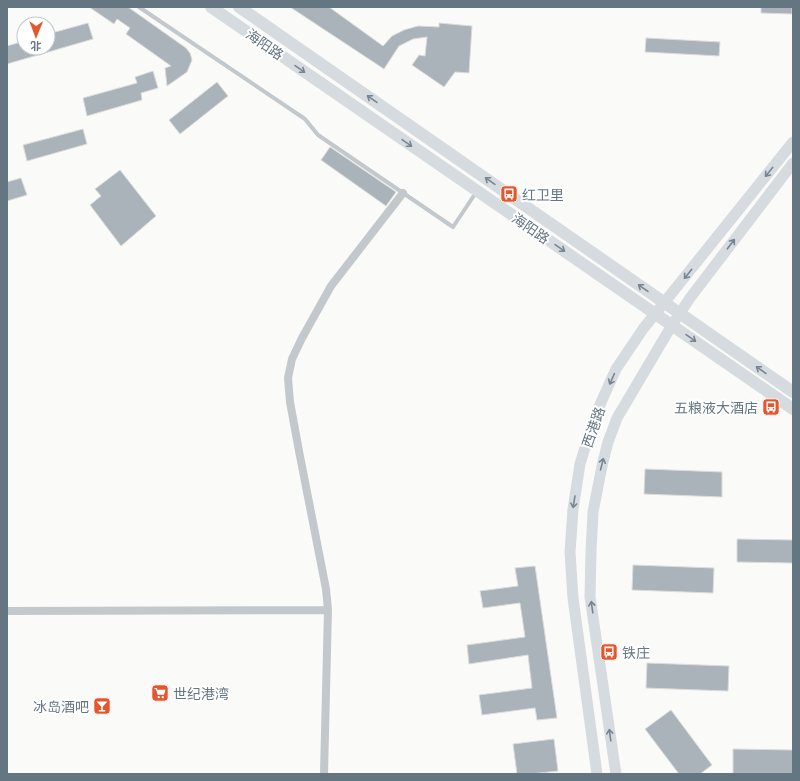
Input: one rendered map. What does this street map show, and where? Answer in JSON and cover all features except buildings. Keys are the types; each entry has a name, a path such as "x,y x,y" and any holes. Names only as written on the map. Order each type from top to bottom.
{"main road":[{"name":"海阳路","path":"211,7 793,409"},
{"name":"海阳路","path":"239,7 793,392"},
{"name":"西港路","path":"597,774 573,598 570,552 573,509 580,464 594,418 616,369 643,329 793,142"},
{"name":"西港路","path":"616,774 590,597 593,512 608,442 618,418 672,325 690,298 793,163"}],"street":[{"path":"324,774 328,610 326,589 298,451 290,402 288,378 292,359 331,286 403,193"},
{"path":"7,611 328,610"}],"lane":[{"path":"139,7 305,119 318,135 453,227 477,191"}],"place":[{"name":"红卫里","path":"509,194"},
{"name":"五粮液大酒店","path":"771,407"},
{"name":"铁庄","path":"609,652"},
{"name":"世纪港湾","path":"160,693"},
{"name":"冰岛酒吧","path":"102,706"}]}
